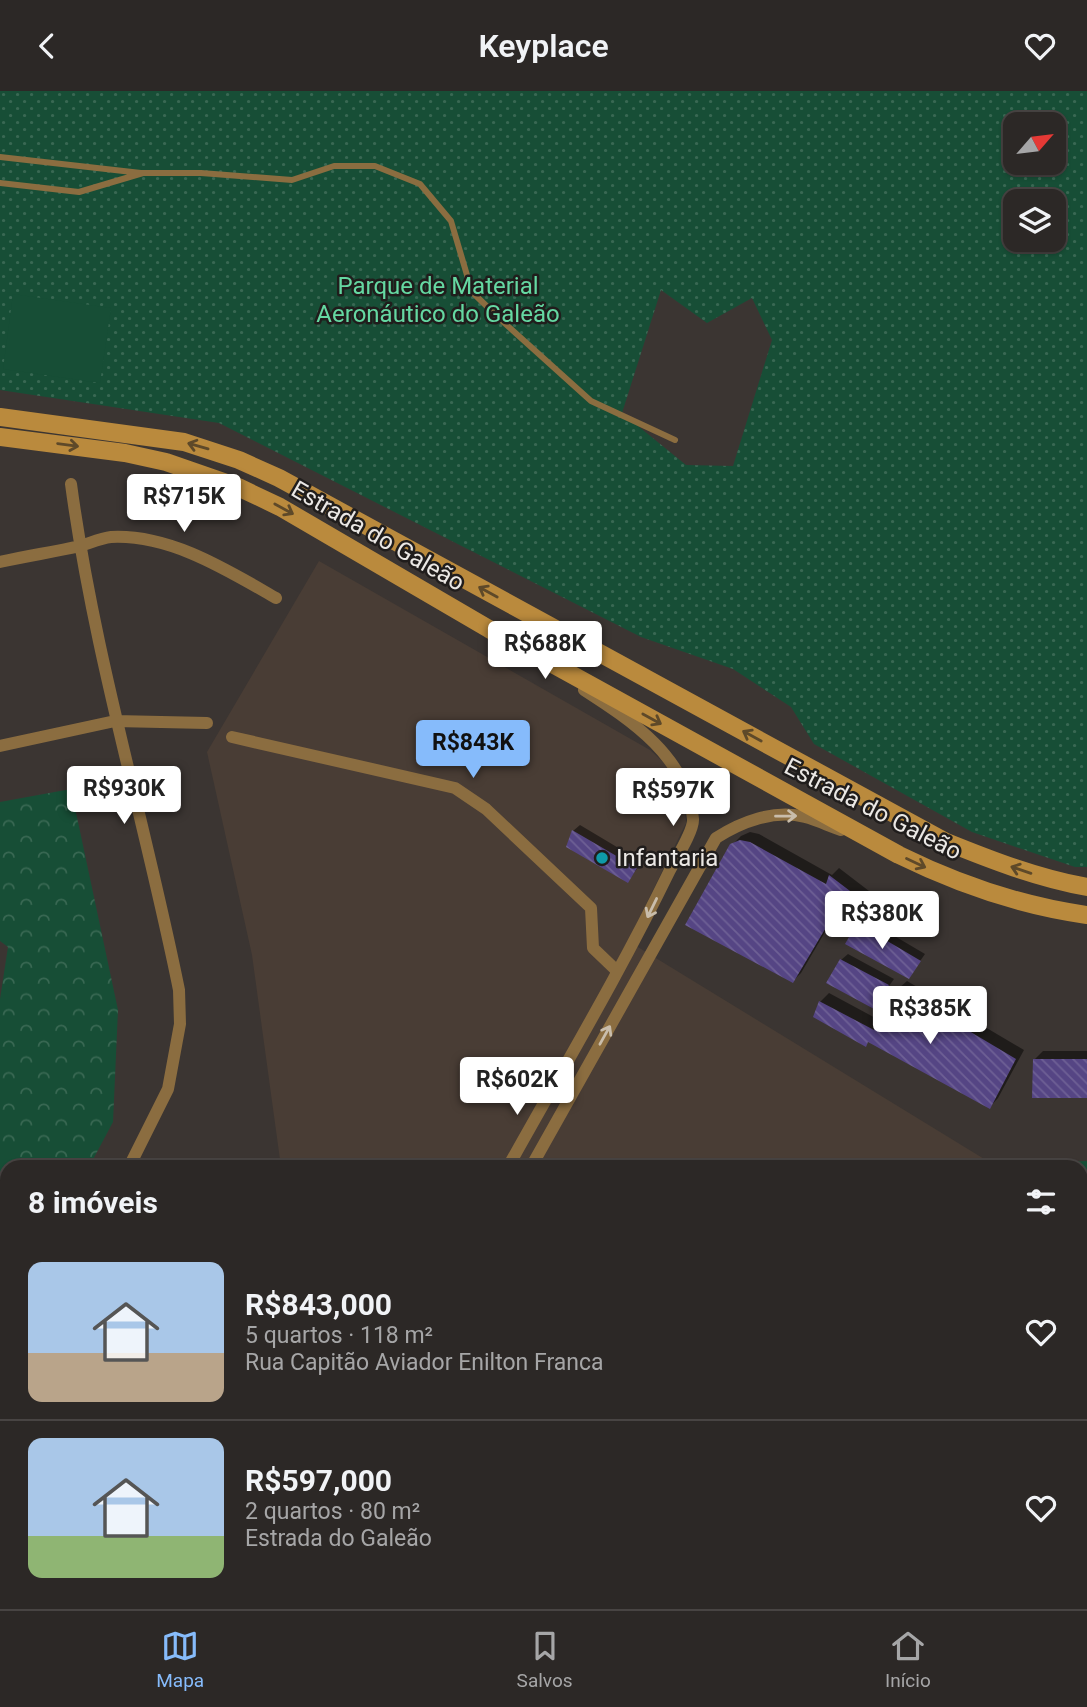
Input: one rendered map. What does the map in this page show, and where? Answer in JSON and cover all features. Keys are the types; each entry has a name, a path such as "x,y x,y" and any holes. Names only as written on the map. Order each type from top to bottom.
{"main road":[{"name":"Estrada do Galeão","path":"0,417 184,442 239,460 291,485 944,841 1054,881 1087,887"},
{"name":"Estrada do Galeão","path":"0,437 125,453 166,462 238,487 280,506 489,629 879,845 923,867 1004,897 1087,915"}],"street":[{"path":"71,484 79,546 115,721 179,990 176,1052 168,1089 132,1160"},
{"path":"0,562 109,537 146,539 212,563 276,598"},
{"path":"489,629 609,706 662,748 678,772 690,799 693,824 641,930 512,1160"},
{"path":"0,746 115,721 207,723"},
{"path":"232,737 455,788 486,809 591,908 593,948 617,971"},
{"path":"535,1160 716,838 755,819 804,816 879,845"}],"lane":[{"path":"0,157 143,173 201,173 292,180 334,166 374,166 420,184 451,221 472,292 591,401 674,440"},
{"path":"0,183 79,191 143,173"}],"shaded area":[{"path":"319,561 650,750 671,769 684,797 686,823 628,941 986,1160 280,1160 252,955 207,752"}],"green space":[{"name":"Parque de Material Aeronáutico do Galeão","path":"0,91 1087,91 1087,867 1075,867 972,832 814,744 791,707 733,669 641,637 219,423 0,390","holes":["661,290 707,323 752,298 772,340 733,466 686,465 622,413"]},
{"path":"13,294 111,308 100,383 3,369"},
{"path":"71,789 118,1010 113,1122 93,1160 0,1160 0,999 8,947 0,941 0,802"}],"building":[{"name":"Infantaria","path":"572,830 637,868 628,883 566,847"},
{"path":"740,840 750,842 826,884 829,875 879,913 875,921 840,904 793,983 685,925 730,844"},
{"path":"857,923 921,961 909,979 845,944"},
{"path":"840,959 889,985 874,1009 826,983"},
{"path":"897,988 1016,1059 990,1109 868,1042 866,1047 813,1017 819,1001 874,1030"},
{"path":"1033,1059 1087,1059 1087,1098 1032,1098"}],"place":[{"name":"Infantaria","path":"602,858"}]}
